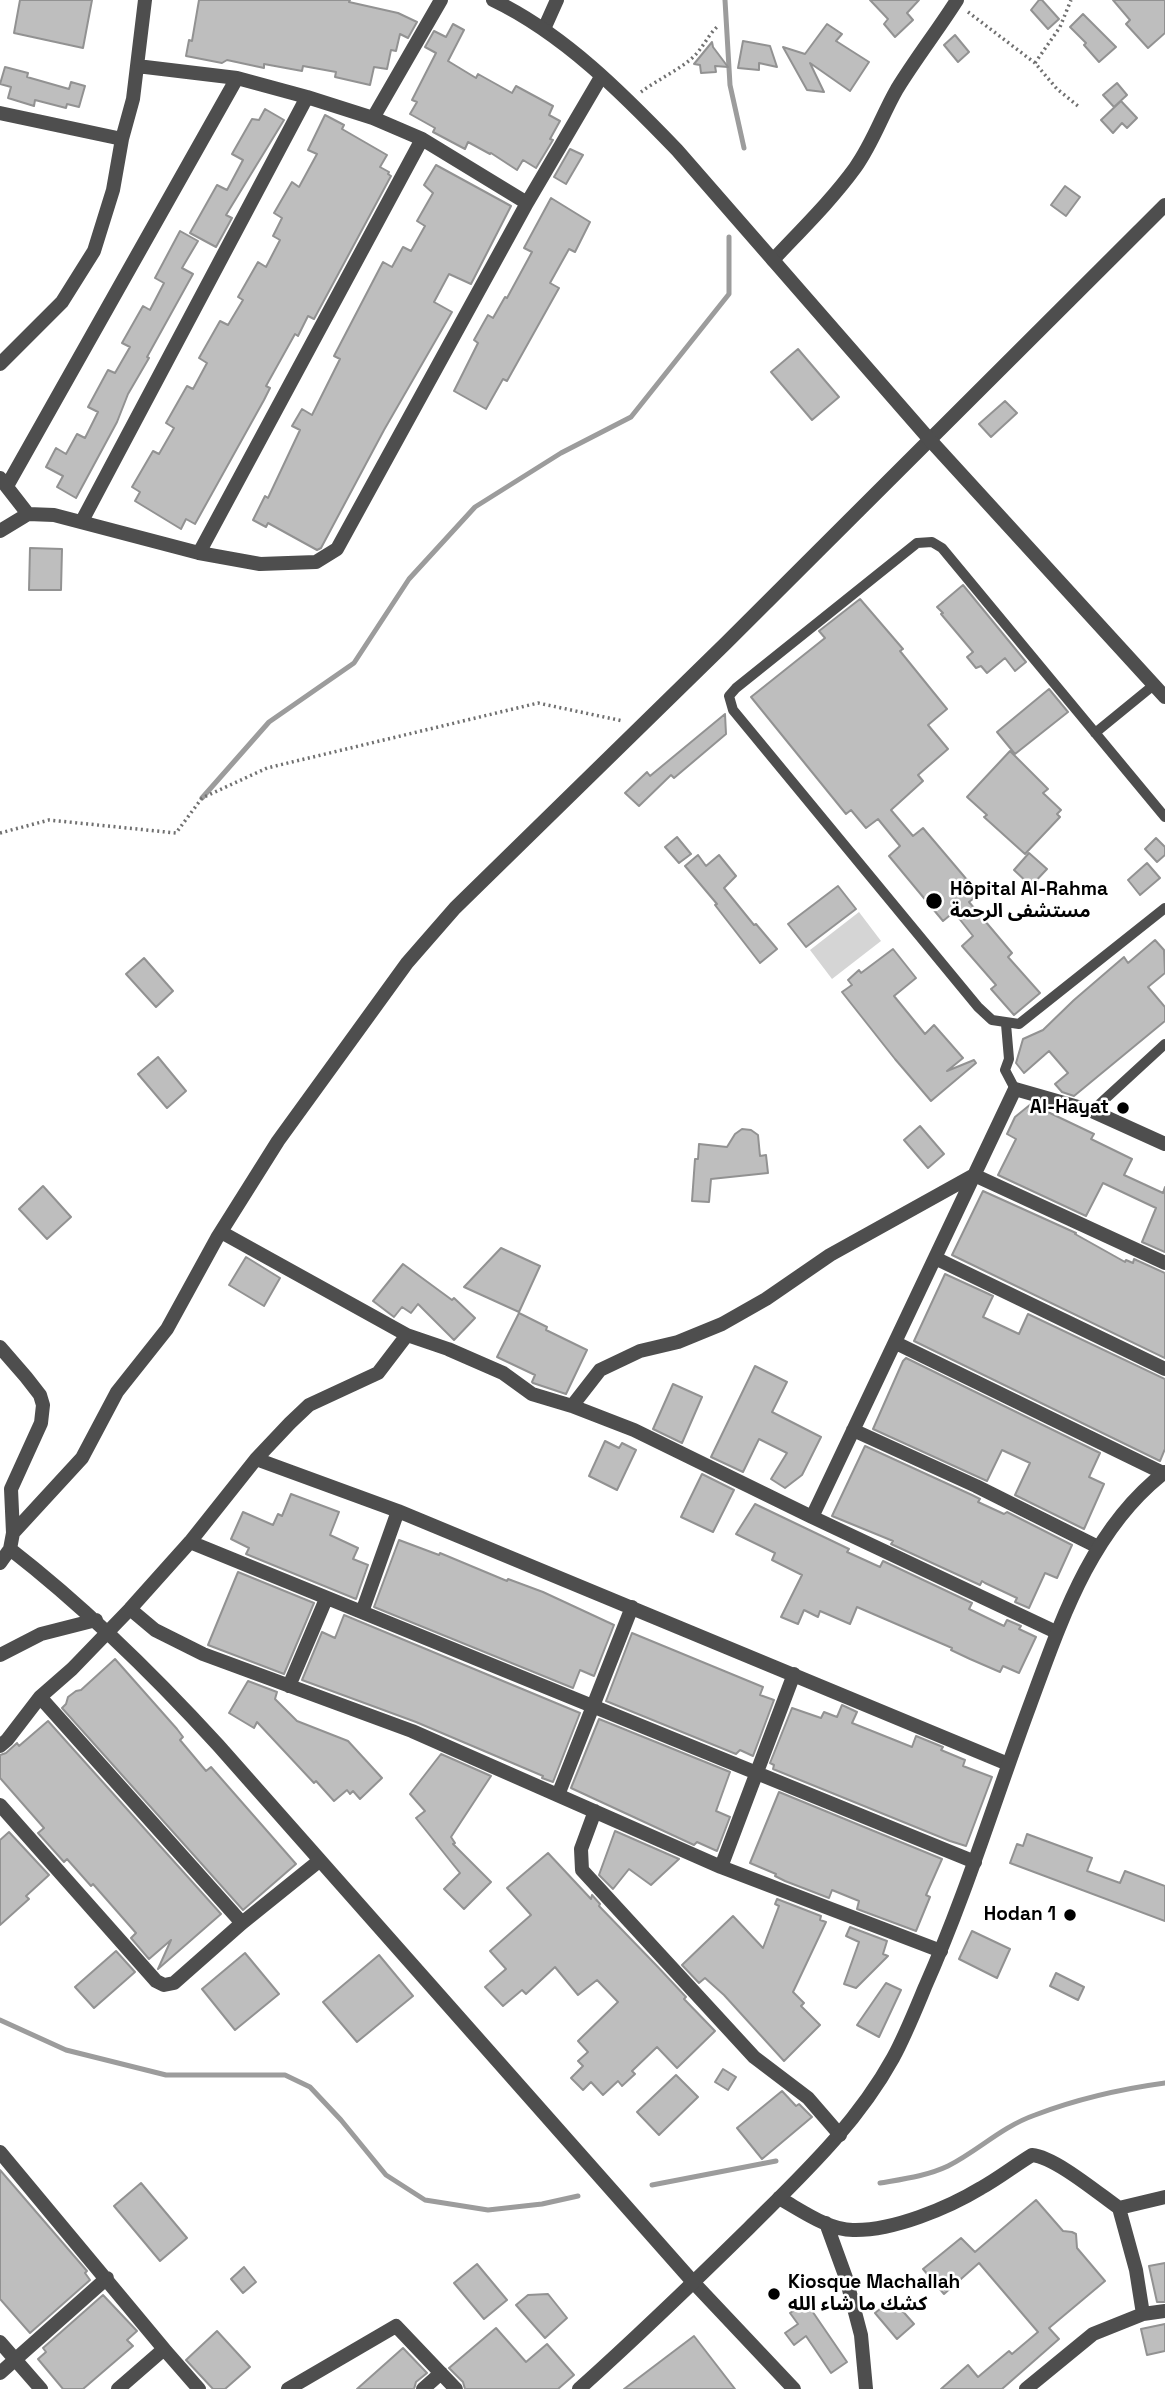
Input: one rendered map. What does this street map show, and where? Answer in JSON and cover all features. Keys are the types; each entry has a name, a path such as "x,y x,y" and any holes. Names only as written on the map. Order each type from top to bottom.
{"street":[{"path":"0,364 62,302 94,251 113,190 122,139 133,99 145,0"},
{"path":"373,118 441,0"},
{"path":"493,0 544,29 601,77 685,158 1019,540 1160,685 1165,697"},
{"path":"544,29 557,0"},
{"path":"773,260 855,168 878,132 883,114 897,90 956,1"},
{"path":"137,66 237,78 373,118 422,139 527,203"},
{"path":"0,531 28,514 54,514 199,553 260,564 316,562 337,549 527,203 601,77"},
{"path":"28,514 4,482 237,78"},
{"path":"82,521 307,97"},
{"path":"0,113 122,139"},
{"path":"199,553 422,139"},
{"path":"13,1533 82,1458 117,1392 167,1329 220,1232 278,1141 407,963 454,908 1165,205"},
{"path":"812,1517 1015,1089 1092,1111 1165,1144"},
{"path":"974,1175 1165,1263"},
{"path":"572,1406 600,1370 640,1351 678,1342 722,1324 766,1299 830,1255 974,1175"},
{"path":"220,1232 407,1335 503,1373 532,1394 634,1430 1056,1632"},
{"path":"935,1258 1165,1369"},
{"path":"0,1746 40,1697 130,1609 190,1542 257,1459 309,1405 378,1373 407,1335"},
{"path":"579,2389 693,2282 840,2135 894,2056 941,1951 1056,1632 1098,1548 1147,1486 1164,1473 896,1343"},
{"path":"0,1347 40,1395 43,1405 41,1423 11,1489 13,1533 10,1549 0,1563"},
{"path":"853,1430 976,1486 1098,1548"},
{"path":"257,1459 398,1511 1008,1764"},
{"path":"362,1612 398,1511"},
{"path":"190,1542 975,1862"},
{"path":"10,1549 109,1632 218,1745 693,2282 794,2389"},
{"path":"289,1686 326,1599"},
{"path":"558,1795 632,1607"},
{"path":"130,1609 155,1630 202,1654 412,1731 721,1867 941,1951"},
{"path":"0,1655 41,1634 96,1620"},
{"path":"721,1867 794,1674"},
{"path":"40,1697 242,1923"},
{"path":"0,1805 156,1981 164,1985 174,1983 242,1923 319,1861"},
{"path":"595,1811 581,1849 582,1870 754,2057 807,2098 840,2135"},
{"path":"0,2152 199,2389"},
{"path":"779,2198 825,2223 852,2231 883,2227 914,2219 980,2189 1032,2155 1039,2156 1119,2208 1136,2270 1143,2314"},
{"path":"1119,2208 1165,2197"},
{"path":"825,2223 846,2278 861,2336 866,2389"},
{"path":"0,2373 107,2278"},
{"path":"1026,2389 1093,2334 1143,2314 1165,2311"},
{"path":"288,2389 354,2353 396,2326 456,2389"},
{"path":"0,2342 41,2389"},
{"path":"118,2389 164,2349"},
{"path":"423,2389 441,2373"}],"lane":[{"path":"1165,817 942,548 932,542 917,543 729,696 733,710 978,1007 992,1020 1019,1024 1165,908"},
{"path":"1095,733 1160,685"},
{"path":"1006,1024 1009,1059 1005,1070 1015,1089"},
{"path":"1092,1111 1165,1044"}],"path":[{"path":"1035,64 1060,27 1072,0"},
{"path":"956,1 1035,64 1057,89 1078,106"},
{"path":"628,102 698,52 708,35 718,26"},
{"path":"0,833 49,820 176,833 202,798 267,768 538,703 642,725"}],"shaded area":[{"path":"859,912 881,941 832,979 810,950"}],"building":[{"path":"20,0 92,0 83,48 14,33"},
{"path":"199,0 350,0 349,2 398,13 417,22 408,38 400,34 396,51 391,50 387,69 374,67 370,85 335,77 336,72 303,66 302,71 264,64 264,68 227,60 222,63 186,56 189,40 192,41"},
{"path":"870,0 919,0 907,13 913,20 895,37 884,24 888,19"},
{"path":"1039,0 1059,19 1048,29 1031,10"},
{"path":"1113,0 1165,0 1165,33 1148,48 1126,24 1130,20"},
{"path":"1083,14 1116,47 1099,62 1084,45 1086,43 1070,27"},
{"path":"453,24 464,30 448,61 476,78 478,74 512,93 516,86 553,106 549,115 560,121 550,139 553,140 536,168 523,160 517,170 468,142 465,149 433,132 435,128 410,114 417,102 412,100 436,53 425,47 434,31 446,37"},
{"path":"827,24 842,34 836,41 869,62 850,91 810,63 824,92 807,90 783,47 805,54"},
{"path":"955,35 969,52 958,62 944,45"},
{"path":"743,41 770,46 777,67 759,63 759,70 738,68"},
{"path":"712,42 728,67 715,66 716,72 701,73 700,65 694,64"},
{"path":"5,67 28,73 27,77 69,89 71,82 85,86 79,107 67,104 66,108 35,100 34,106 8,98 11,87 0,84"},
{"path":"1117,83 1127,95 1114,107 1103,95"},
{"path":"1121,101 1137,118 1127,128 1122,123 1113,133 1101,120"},
{"path":"265,109 284,120 226,215 232,218 216,247 190,233 217,185 227,190 243,160 232,154 252,119 259,120"},
{"path":"325,115 344,125 342,129 387,155 380,167 391,176 314,319 308,316 298,336 295,334 266,386 270,388 264,400 195,524 186,519 181,529 135,501 140,492 132,487 153,451 159,454 174,428 166,423 187,386 193,389 207,363 199,358 220,321 228,325 243,300 238,297 258,262 266,267 280,240 273,236 282,218 274,213 292,182 299,187 317,154 308,150"},
{"path":"570,149 583,155 566,184 554,177"},
{"path":"436,165 511,206 471,284 449,274 434,302 452,312 384,430 321,548 317,550 268,523 266,527 253,520 265,496 268,498 300,430 292,426 302,409 312,415 340,359 334,356 383,262 392,267 403,247 411,251 425,226 417,221 433,193 424,185"},
{"path":"1065,186 1080,197 1066,216 1051,205"},
{"path":"551,198 590,222 575,252 569,249 550,283 559,288 507,381 503,379 486,409 454,391 478,343 474,340 488,315 493,318 505,297 507,298 532,252 524,248"},
{"path":"180,231 198,241 182,268 193,274 147,357 149,358 128,394 117,422 76,498 57,487 63,476 46,467 56,448 66,454 77,434 85,438 98,412 88,407 108,370 115,373 130,347 122,343 143,306 150,310 164,283 155,278"},
{"path":"798,349 839,397 812,420 771,372"},
{"path":"1005,401 1017,413 991,437 979,424"},
{"path":"30,548 62,549 61,590 29,590"},
{"path":"963,585 1026,662 1015,671 1005,658 987,673 981,666 976,668 967,657 973,652 941,614 943,613 937,607"},
{"path":"860,599 903,649 900,651 947,709 928,725 948,749 918,775 923,781 891,810 913,836 923,828 979,894 969,902 1012,953 1008,957 1040,993 1014,1015 991,989 996,985 962,946 973,936 954,912 943,921 889,856 900,846 878,819 866,828 851,810 846,814 751,697 825,638 819,631"},
{"path":"1049,689 1068,712 1015,754 997,732"},
{"path":"725,714 726,734 674,778 671,775 639,806 625,793 647,772 650,776"},
{"path":"1010,751 1048,789 1043,793 1061,810 1057,814 1060,817 1025,854 984,817 987,815 967,797"},
{"path":"677,837 691,854 679,863 665,847"},
{"path":"1156,838 1165,847 1165,855 1157,862 1145,849"},
{"path":"1029,853 1047,869 1031,886 1014,870"},
{"path":"698,855 706,866 719,855 736,876 724,888 777,949 760,963 685,866"},
{"path":"1147,863 1160,878 1140,895 1128,880"},
{"path":"838,886 856,909 806,947 788,924"},
{"path":"1155,940 1164,950 1165,973 1148,987 1165,1007 1165,1021 1074,1096 1062,1092 1055,1084 1068,1073 1049,1051 1024,1073 1016,1063 1023,1039 1043,1030 1124,957 1128,963"},
{"path":"893,949 916,978 894,996 925,1034 934,1025 963,1058 947,1071 974,1060 976,1063 931,1101 842,992 852,985 848,980 859,970 861,973"},
{"path":"144,958 173,991 156,1007 126,974"},
{"path":"158,1057 186,1091 167,1108 138,1074"},
{"path":"1031,1104 1094,1134 1091,1139 1132,1159 1124,1175 1163,1193 1165,1187 1165,1252 1142,1242 1156,1208 1103,1183 1086,1216 998,1175 1016,1139 1007,1134 1015,1117"},
{"path":"920,1126 944,1154 928,1168 904,1140"},
{"path":"742,1129 751,1130 758,1135 760,1156 766,1155 768,1173 711,1179 709,1202 692,1201 695,1159 698,1159 699,1144 727,1147 735,1134"},
{"path":"43,1186 71,1217 47,1239 19,1209"},
{"path":"983,1191 1076,1233 1125,1262 1126,1260 1133,1263 1134,1259 1165,1273 1165,1358 952,1255"},
{"path":"501,1248 540,1266 519,1312 464,1287"},
{"path":"246,1257 280,1278 264,1306 229,1285"},
{"path":"403,1264 452,1300 454,1298 475,1318 454,1340 418,1304 411,1313 402,1307 394,1317 373,1301"},
{"path":"945,1274 993,1296 983,1317 1019,1334 1028,1314 1165,1379 1165,1449 1160,1461 914,1341"},
{"path":"519,1313 587,1350 566,1394 533,1383 535,1375 497,1357"},
{"path":"906,1358 1100,1453 1089,1477 1104,1484 1084,1529 1015,1495 1030,1463 1002,1450 987,1481 873,1429"},
{"path":"755,1366 787,1382 772,1412 821,1437 802,1475 785,1488 771,1479 787,1453 759,1439 743,1472 711,1457"},
{"path":"673,1384 702,1397 682,1443 653,1429"},
{"path":"605,1441 619,1448 622,1443 636,1450 617,1490 589,1476"},
{"path":"865,1446 1072,1545 1057,1578 1045,1573 1029,1608 1015,1602 1017,1598 982,1581 980,1585 891,1544 893,1541 832,1516"},
{"path":"702,1474 734,1490 713,1532 681,1517"},
{"path":"291,1494 339,1512 330,1535 358,1548 353,1559 368,1565 356,1599 246,1554 249,1548 231,1539 243,1512 273,1525 278,1514 282,1516"},
{"path":"755,1504 849,1549 847,1552 880,1567 883,1561 972,1603 969,1609 1004,1626 1007,1620 1021,1626 1019,1629 1036,1637 1019,1673 1003,1666 1000,1672 857,1607 850,1624 820,1611 818,1617 804,1610 798,1624 781,1617 802,1575 772,1560 775,1553 736,1534"},
{"path":"399,1540 543,1592 614,1625 594,1676 580,1670 573,1688 374,1607"},
{"path":"238,1572 314,1603 284,1674 208,1645"},
{"path":"344,1615 580,1713 553,1782 416,1722 302,1680 322,1632 335,1638"},
{"path":"632,1633 763,1687 760,1695 774,1700 753,1756 740,1750 736,1754 606,1701"},
{"path":"115,1659 177,1729 183,1737 180,1740 206,1771 211,1767 296,1864 243,1910 62,1708 68,1697 81,1690"},
{"path":"248,1681 277,1692 275,1699 297,1721 348,1741 382,1778 360,1799 353,1791 350,1794 347,1790 334,1801 257,1722 254,1728 229,1713"},
{"path":"842,1705 857,1712 852,1723 912,1747 916,1736 965,1760 963,1766 992,1777 966,1846 773,1769 774,1765 770,1763 792,1708 821,1718 824,1712 837,1717"},
{"path":"599,1719 730,1772 716,1811 730,1817 717,1851 697,1842 694,1845 571,1788"},
{"path":"48,1721 221,1914 158,1969 171,1940 149,1959 131,1938 136,1933 93,1884 91,1886 67,1859 64,1862 38,1833 44,1828 0,1778 0,1755 17,1743 19,1746"},
{"path":"441,1754 491,1776 451,1837 455,1843 453,1844 491,1882 464,1909 444,1889 460,1873 416,1818 425,1811 410,1794"},
{"path":"779,1792 942,1859 926,1895 930,1897 916,1931 857,1909 859,1901 832,1890 829,1898 785,1881 775,1876 776,1874 750,1863"},
{"path":"615,1831 679,1859 651,1885 629,1869 613,1889 599,1875"},
{"path":"9,1832 49,1875 26,1896 29,1899 0,1925 0,1840"},
{"path":"1027,1834 1092,1858 1087,1871 1120,1883 1125,1871 1165,1886 1165,1921 1010,1863 1017,1844 1023,1846"},
{"path":"548,1853 591,1899 592,1895 599,1906 715,2031 677,2068 657,2047 632,2071 635,2074 622,2086 618,2081 603,2095 591,2082 583,2090 571,2078 583,2066 578,2061 588,2052 578,2041 618,2002 597,1980 578,1995 555,1967 526,1994 522,1990 503,2006 485,1987 506,1969 490,1951 531,1915 507,1888"},
{"path":"777,1899 821,1916 820,1920 826,1922 793,1992 804,2003 801,2006 820,2025 784,2061 724,1995 705,1978 699,1983 682,1965 733,1916 763,1948 779,1906 775,1904"},
{"path":"850,1927 887,1941 883,1954 888,1956 856,1988 844,1984 859,1942 846,1936"},
{"path":"972,1931 1010,1949 997,1978 959,1959"},
{"path":"116,1951 135,1972 94,2008 75,1987"},
{"path":"245,1953 279,1994 235,2030 202,1989"},
{"path":"379,1955 413,1996 357,2042 323,2002"},
{"path":"1056,1973 1084,1987 1078,2000 1050,1986"},
{"path":"886,1983 901,1990 879,2037 857,2025"},
{"path":"723,2069 736,2077 728,2090 715,2082"},
{"path":"676,2075 698,2097 659,2135 637,2112"},
{"path":"782,2091 796,2106 799,2104 812,2117 762,2159 737,2128"},
{"path":"0,2170 87,2271 85,2273 90,2280 30,2333 0,2299"},
{"path":"141,2183 187,2238 160,2261 114,2206"},
{"path":"1036,2200 1063,2231 1076,2234 1077,2248 1105,2281 1049,2328 1059,2339 1002,2389 941,2389 968,2365 978,2377 1009,2351 1012,2354 1038,2332 979,2263 944,2294 923,2269 961,2238 975,2252"},
{"path":"1165,2263 1165,2302 1157,2302 1149,2266"},
{"path":"477,2264 507,2300 484,2319 454,2283"},
{"path":"244,2267 256,2282 243,2293 231,2279"},
{"path":"548,2294 567,2318 545,2338 516,2305 528,2295"},
{"path":"103,2295 137,2331 127,2340 133,2346 83,2389 63,2389 38,2359 46,2352 43,2348"},
{"path":"892,2299 914,2324 897,2339 875,2313"},
{"path":"802,2305 808,2305 847,2362 831,2373 806,2336 794,2345 785,2333 798,2324 790,2313"},
{"path":"1165,2324 1165,2351 1147,2355 1141,2329"},
{"path":"496,2328 526,2362 547,2344 574,2375 558,2389 465,2389 463,2382 449,2368"},
{"path":"217,2331 250,2367 225,2389 213,2389 186,2360"},
{"path":"694,2336 735,2389 624,2389"},
{"path":"403,2348 427,2373 416,2382 414,2389 357,2389"}],"waterway":[{"path":"725,0 730,85 744,148"},
{"path":"202,798 269,722 354,663 409,579 475,507 561,453 631,417 729,294 729,237"},
{"path":"0,2020 66,2050 166,2075 285,2075 310,2087 386,2175 425,2200 488,2210 542,2204 578,2196"},
{"path":"880,2183 923,2175 948,2166 1011,2126 1051,2109 1099,2095 1165,2083"},
{"path":"652,2185 776,2161"}],"place":[{"name":"Hôpital Al-Rahma مستشفى الرحمة","path":"934,901"},
{"name":"Al-Hayat","path":"1123,1108"},
{"name":"Hodan 1","path":"1070,1915"},
{"name":"Kiosque Machallah كشك ما شاء الله","path":"774,2294"}]}
